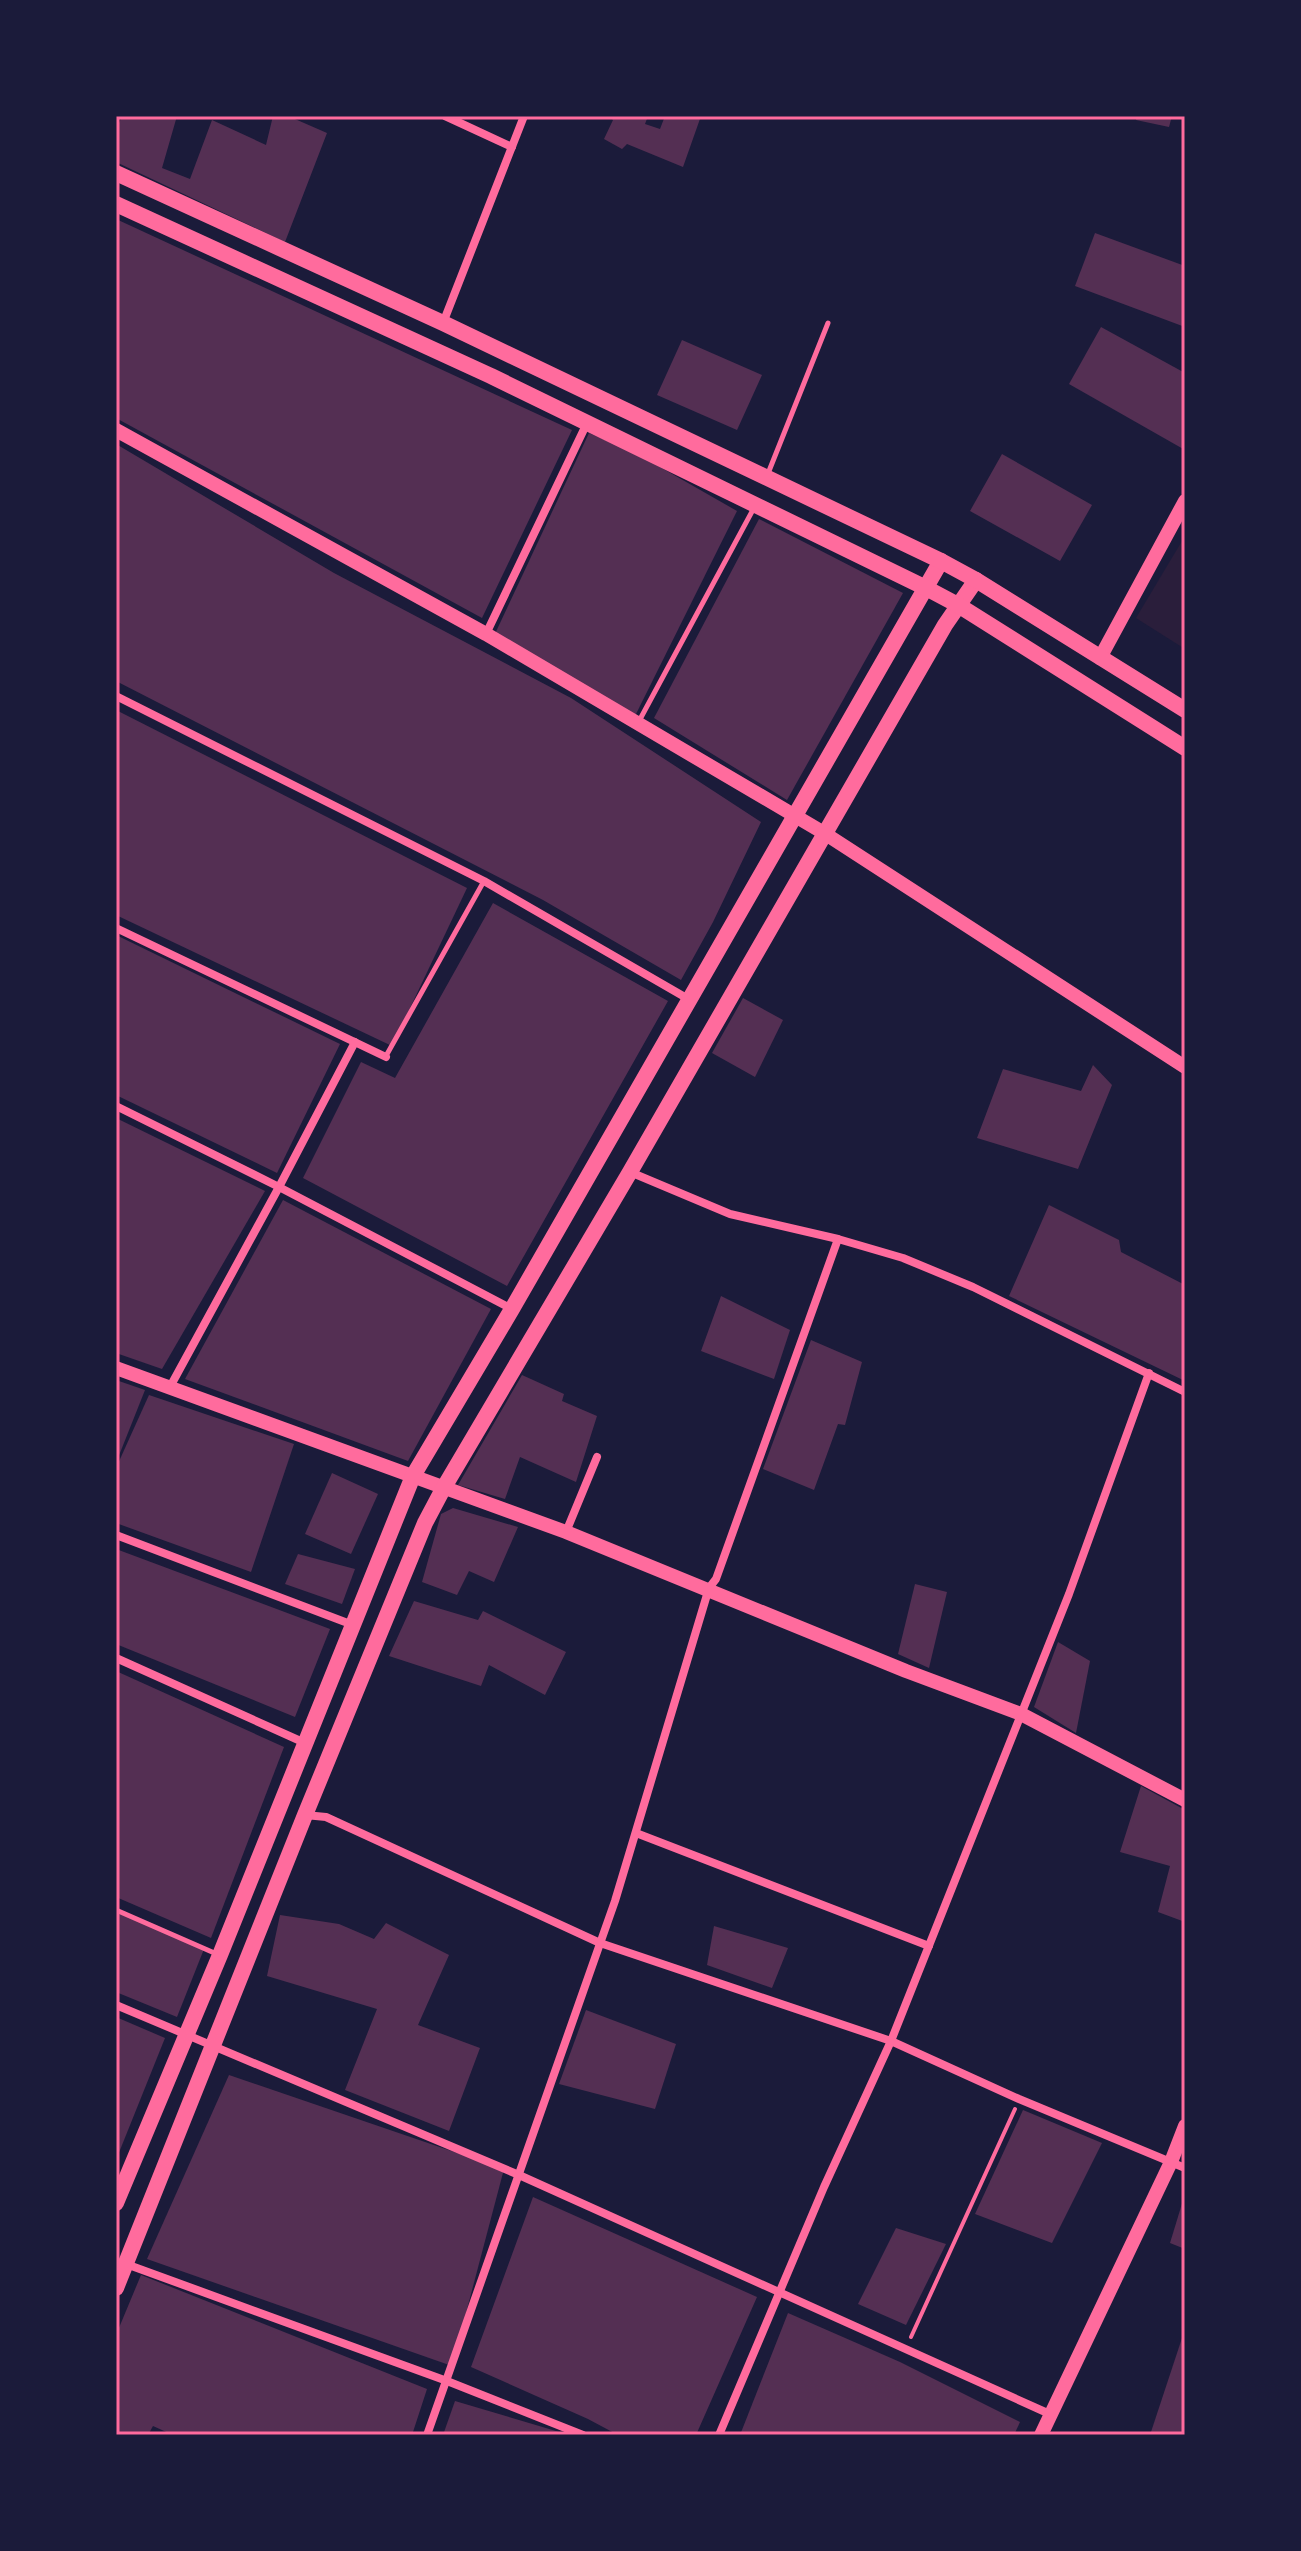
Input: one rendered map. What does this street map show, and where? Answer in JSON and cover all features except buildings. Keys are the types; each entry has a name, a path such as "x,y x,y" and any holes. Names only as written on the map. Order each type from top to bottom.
{"main road":[{"path":"116,173 443,323 941,561 1185,710"},
{"path":"116,204 491,376 926,588 1185,748"},
{"path":"116,2203 220,1955 413,1476 941,561"},
{"path":"116,2288 425,1523 824,833 958,605 976,580"}],"street":[{"path":"445,116 512,147"},
{"path":"443,323 524,116"},
{"path":"486,634 587,423"},
{"path":"116,430 486,634 824,833 1185,1067"},
{"path":"1100,658 1185,501"},
{"path":"116,696 484,881 690,1000"},
{"path":"116,928 386,1057"},
{"path":"170,1387 355,1042"},
{"path":"116,1106 512,1309"},
{"path":"630,1172 730,1214 903,1258 973,1287 1185,1392"},
{"path":"427,2435 600,1943 709,1588 716,1579 838,1239"},
{"path":"116,1368 566,1532 906,1671 1021,1714 1185,1800"},
{"path":"719,2435 824,2187 891,2041 1069,1594 1149,1373"},
{"path":"566,1532 597,1457"},
{"path":"116,1535 353,1625"},
{"path":"116,1658 305,1743"},
{"path":"305,1815 326,1817 600,1943 891,2041 1019,2099 1178,2165"},
{"path":"636,1833 929,1946"},
{"path":"116,2005 519,2175 1052,2415"},
{"path":"1041,2435 1178,2165 1185,2126"},
{"path":"126,2264 447,2381 583,2435"}],"lane":[{"path":"767,477 828,323"},
{"path":"638,724 756,505"},
{"path":"386,1057 484,881"},
{"path":"116,1910 220,1955"}],"path":[{"path":"906,2347 1019,2099"}],"shaded area":[{"path":"1185,536 1185,649 1136,618"}]}
